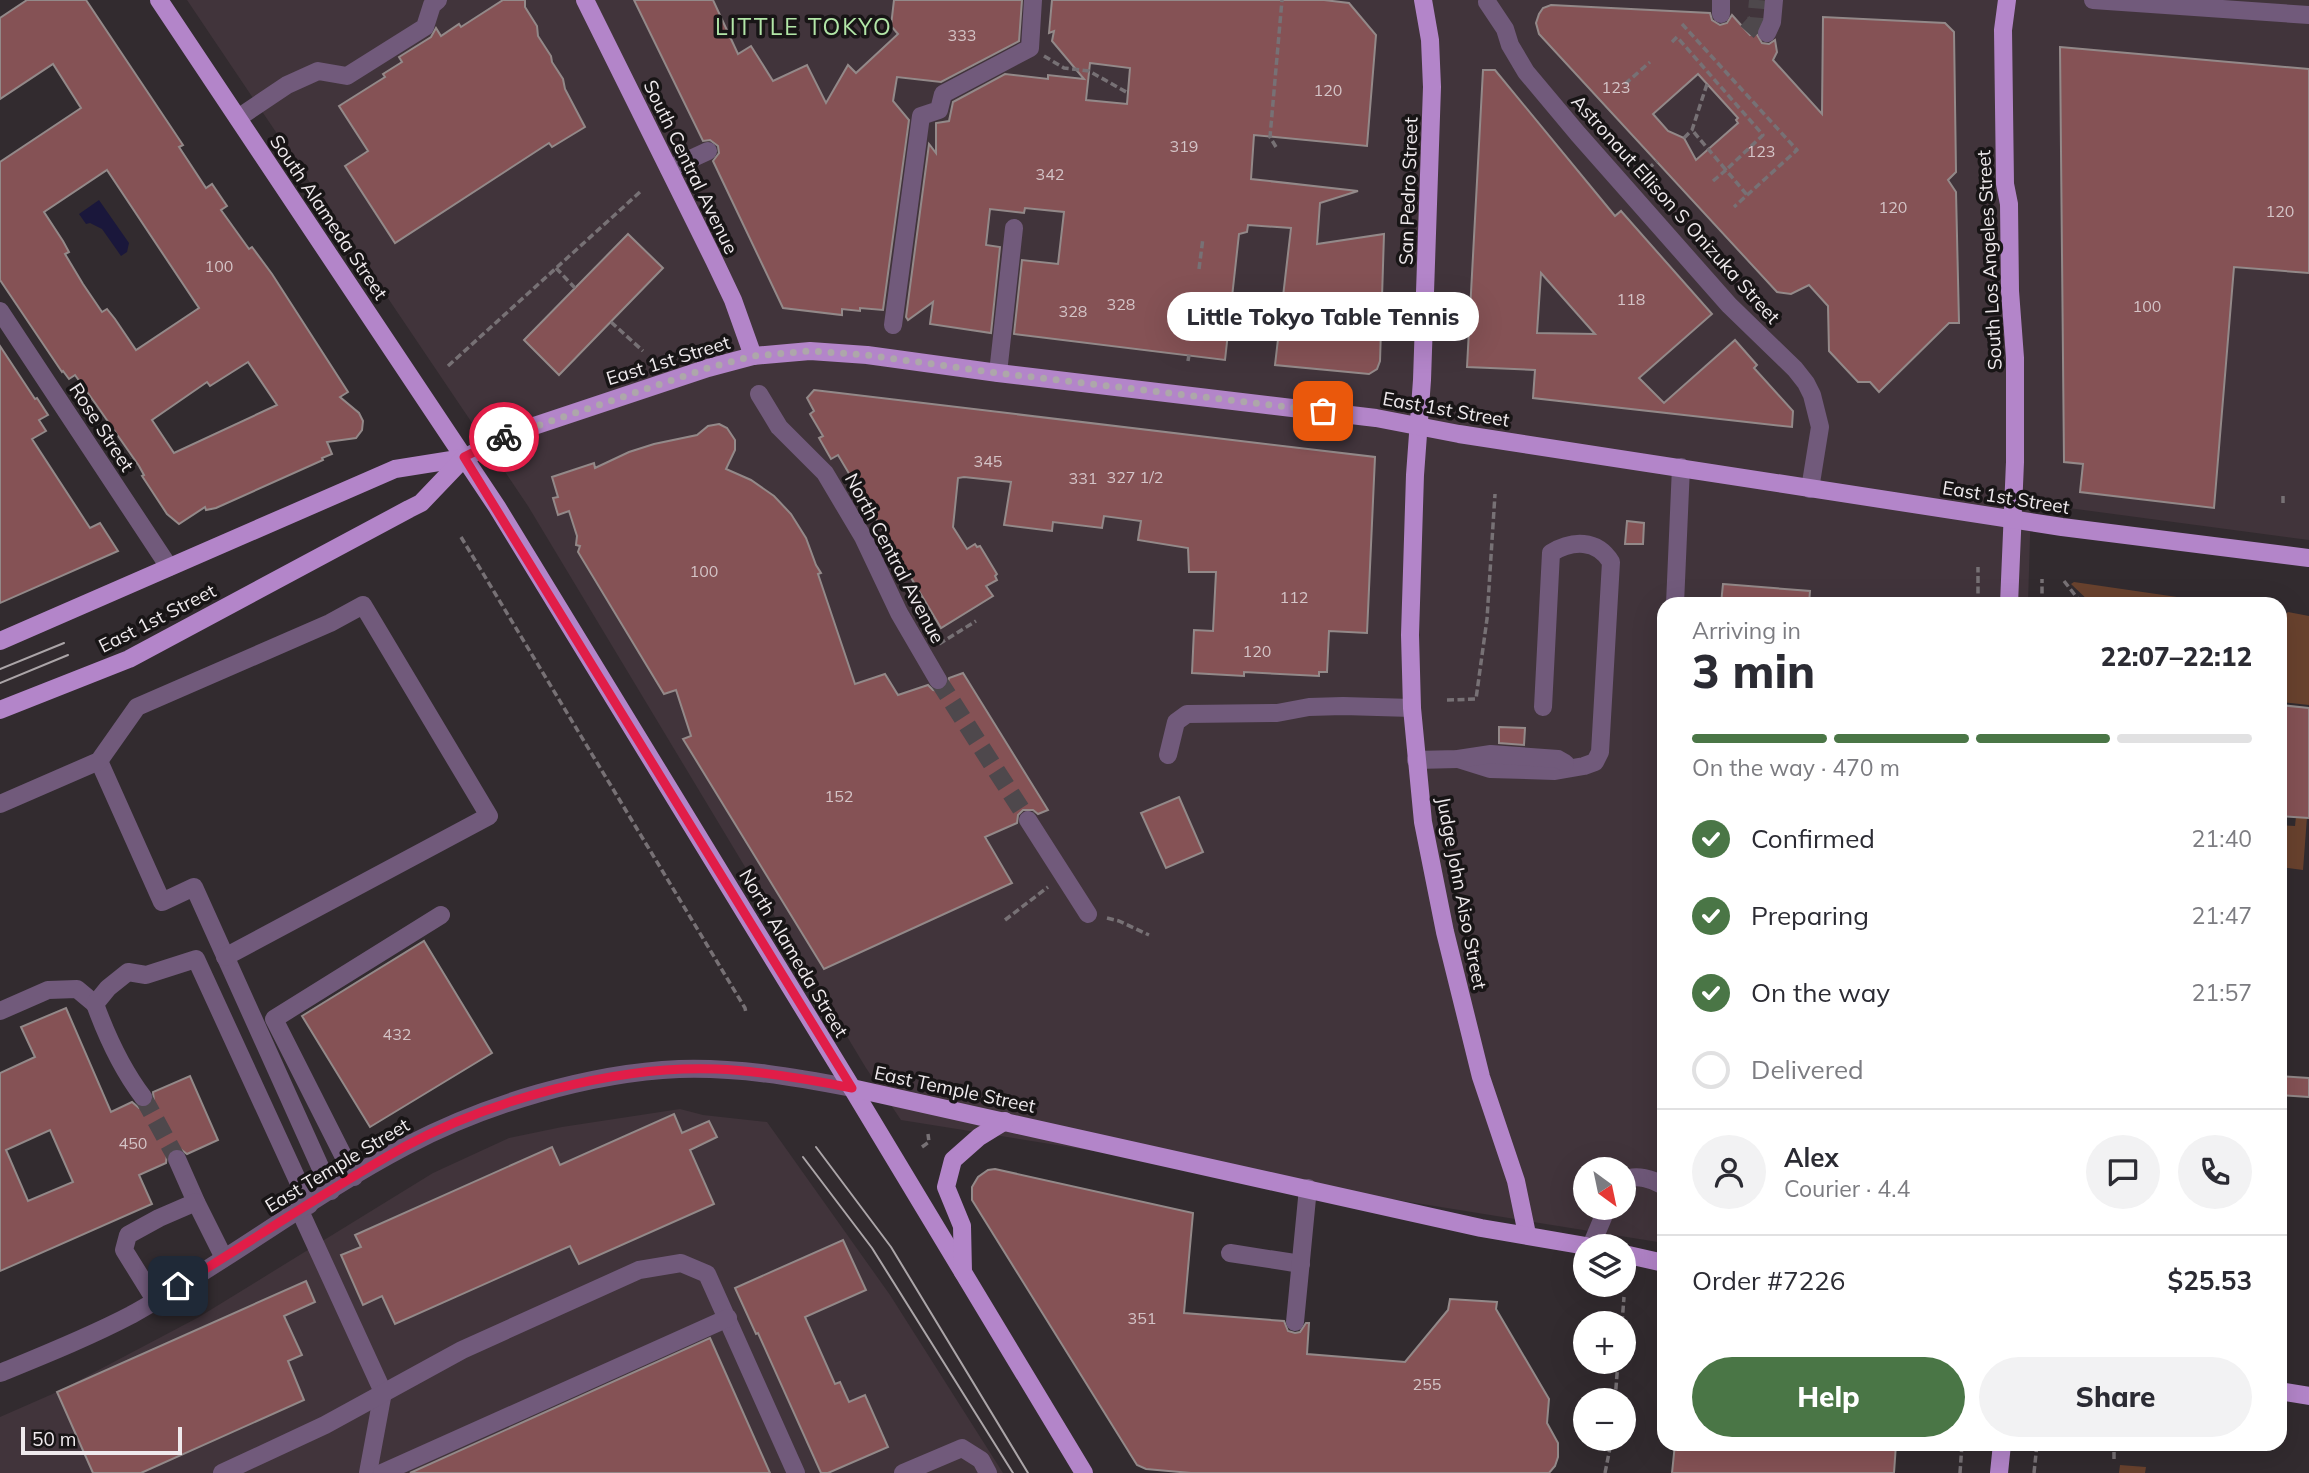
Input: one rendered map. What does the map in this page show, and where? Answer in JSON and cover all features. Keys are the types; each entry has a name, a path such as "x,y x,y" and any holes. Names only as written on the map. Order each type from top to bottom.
{"main road":[{"name":"South Alameda Street","path":"159,0 464,457"},
{"name":"South Central Avenue","path":"584,0 733,300 753,356"},
{"name":"San Pedro Street","path":"1418,426 1432,87 1430,40 1423,0"},
{"name":"South Los Angeles Street","path":"2007,0 2003,30 2005,184 2009,204 2010,291 2015,358 2014,518 2010,597"},
{"name":"East 1st Street","path":"0,641 395,469 464,457 513,433 708,368 753,356 810,351 867,355 1376,418 2062,527 2309,558"},
{"name":"Judge John Aiso Street","path":"1418,426 1410,635 1412,708 1423,822 1445,932 1481,1077 1516,1181 1527,1234"},
{"name":"East 1st Street","path":"0,710 130,659 421,503 464,457"},
{"name":"North Alameda Street","path":"464,457 852,1088 1084,1473"},
{"name":"East Temple Street","path":"852,1088 1481,1228 1573,1243"},
{"path":"963,1273 962,1226 946,1187 953,1160 979,1137 1005,1121"},
{"path":"1636,1257 1657,1261"},
{"path":"2287,1392 2309,1396"},
{"path":"1999,1473 2001,1451"}],"street":[{"path":"238,118 287,85 318,71 347,76 425,27 432,5 438,0"},
{"path":"893,325 921,116 939,110 943,93 1030,48 1033,0"},
{"path":"1767,33 1772,22 1774,0"},
{"path":"2092,0 2309,15"},
{"name":"Astronaut Ellison S Onizuka Street","path":"1487,2 1505,29 1510,45 1526,72 1729,305 1795,369 1812,395 1820,427 1810,489"},
{"path":"669,169 708,152"},
{"path":"998,373 1014,228"},
{"name":"Rose Street","path":"0,311 169,567"},
{"name":"North Central Avenue","path":"760,394 779,427 824,473 863,537 899,613 938,680"},
{"path":"1675,597 1681,467"},
{"path":"1416,760 1458,759 1491,754 1558,759 1571,767 1595,762 1600,752 1611,562 1605,552 1594,545 1564,545 1551,553 1543,707"},
{"path":"0,804 99,761 137,707 330,623 363,605 489,816 225,957"},
{"path":"1168,755 1176,722 1187,714 1277,713 1309,707 1343,706 1412,708"},
{"path":"99,761 162,902 194,887 331,1191"},
{"path":"1028,820 1088,914"},
{"path":"354,1177 274,1019 441,915"},
{"path":"95,1004 108,988 128,972 146,975 196,959 383,1392 368,1473"},
{"path":"0,1011 48,990 77,989 95,1004 126,1075 143,1097"},
{"name":"East Temple Street","path":"0,1373 129,1315 405,1146 484,1111 563,1088 632,1074 715,1069 786,1075 852,1088"},
{"path":"177,1159 195,1202 224,1258"},
{"path":"1636,1177 1657,1183"},
{"path":"1295,1322 1308,1188"},
{"path":"155,1300 124,1250 128,1235 195,1202"},
{"path":"1230,1253 1301,1264"},
{"path":"228,1472 325,1425 462,1350 639,1270 681,1263 707,1274 796,1473"},
{"path":"382,1473 728,1318"},
{"path":"903,1473 962,1448 981,1460 988,1473"}],"path":[{"path":"1276,148 1270,137 1282,0"},
{"path":"1682,24 1797,150 1734,207"},
{"path":"1672,42 1677,37 1763,135 1713,181"},
{"path":"1030,48 1064,68 1090,71 1128,93"},
{"path":"1625,84 1650,62"},
{"path":"1684,138 1692,130 1707,84"},
{"path":"1692,130 1747,195"},
{"path":"448,366 640,192"},
{"path":"1199,269 1203,238"},
{"path":"555,268 575,288"},
{"path":"611,322 643,351"},
{"path":"1447,700 1476,699 1487,619 1495,494"},
{"path":"2283,495 2283,503"},
{"path":"461,537 746,1013"},
{"path":"1978,567 1978,597"},
{"path":"2042,579 2042,597"},
{"path":"2064,581 2077,597"},
{"path":"922,654 976,621"},
{"path":"1005,920 1063,876"},
{"path":"1088,914 1119,921 1149,935"},
{"path":"928,1134 929,1142 935,1146"},
{"path":"922,1147 929,1142"},
{"path":"1623,1311 1624,1297"},
{"path":"1605,1473 1609,1451"},
{"path":"1960,1473 1962,1451"},
{"path":"2034,1473 2036,1451"},
{"path":"2114,1451 2114,1459"}],"shaded area":[{"path":"187,0 2309,0 2309,540 2031,503 2028,597 1657,597 1657,1242 1636,1238 1636,1234 1608,1234 901,1120 866,1068 528,506"},
{"path":"99,200 129,243 127,252 121,256 102,229 90,223 86,224 79,214"},
{"path":"2074,582 2177,597 2085,597 2071,584"},
{"path":"2287,613 2309,616 2309,705 2287,703"},
{"path":"2296,816 2307,817 2303,870 2287,868 2287,825 2295,826"},
{"path":"680,1109 703,1115 767,1122 890,1295 1003,1473 0,1473 0,1417 57,1392 199,1317 433,1173 509,1138"},
{"path":"2120,1465 2146,1467 2145,1473 2119,1473"}],"building":[{"path":"27,0 86,0 183,145 179,147 206,188 212,184 227,206 221,210 249,249 252,247 272,274 348,392 340,397 359,413 363,421 362,430 356,438 327,442 332,454 322,458 323,460 216,508 206,510 205,507 179,524 167,514 142,476 144,475 139,466 95,403 75,375 69,379 62,372 0,280 0,162 81,108 53,64 0,99 0,18","holes":["107,170 199,308 136,350 107,309 102,312 83,284 65,254 69,252 44,212","248,362 277,405 174,453 152,420 207,382 210,386"]},
{"path":"503,0 525,0 525,7 537,26 538,36 563,79 565,89 585,127 552,147 549,143 395,243 345,166 368,151 339,106 385,77 383,74 402,62 399,57 431,37 436,28 441,36 459,24 461,27"},
{"path":"634,0 713,0 738,54 751,46 773,81 807,65 826,103 848,65 856,73 898,34 891,26 894,0 1022,0 1019,41 941,82 897,77 893,101 909,120 883,310 842,309 842,315 783,308 713,161 719,153 718,146 710,140 703,141"},
{"path":"1052,0 1324,0 1349,3 1376,35 1367,146 1254,135 1251,179 1358,191 1320,203 1317,244 1384,234 1380,361 1377,369 1369,374 1275,365 1291,228 1248,225 1247,232 1239,234 1225,360 1014,334 1022,260 1058,264 1064,212 1025,208 1024,213 990,209 986,245 1000,247 991,333 930,324 933,302 908,320 906,317 929,144 936,153 936,123 949,121 953,102 1005,74 1048,79 1048,75 1084,79 1052,41 1054,31 1049,33","holes":["1090,63 1130,68 1127,104 1086,100"]},
{"path":"1551,5 1710,13 1712,20 1720,25 1727,23 1732,15 1750,35 1756,33 1762,43 1769,44 1775,40 1777,52 1773,60 1822,114 1823,17 1945,23 1954,32 1956,172 1948,180 1956,192 1959,323 1949,323 1879,392 1870,382 1858,382 1829,351 1828,306 1809,285 1791,294 1777,292 1539,34 1536,23 1543,8","holes":["1698,74 1738,118 1738,123 1696,160 1684,138 1668,131 1653,114"]},
{"path":"2060,47 2309,69 2309,273 2234,267 2214,508 2080,492 2083,464 2064,462"},
{"path":"1483,70 1495,70 1615,216 1621,211 1712,314 1639,378 1664,403 1735,340 1757,365 1754,368 1793,411 1792,427 1533,398 1535,370 1467,367","holes":["1541,273 1595,334 1537,333"]},
{"path":"628,234 663,268 559,375 524,340"},
{"path":"0,346 48,415 39,420 46,431 32,439 90,528 100,523 118,551 0,603"},
{"path":"814,390 1375,457 1367,633 1329,631 1327,672 1319,672 1319,676 1244,672 1244,676 1192,673 1194,630 1213,631 1216,572 1189,572 1188,548 1138,540 1141,521 1104,516 1102,528 1053,522 1052,531 1004,525 1011,482 964,477 958,478 953,527 967,549 975,544 980,546 997,574 997,580 986,586 993,596 941,628 838,455 831,459 819,438 823,436 810,414 814,411 807,398"},
{"path":"719,424 727,428 735,440 735,450 726,469 751,480 774,496 791,514 806,538 821,573 818,574 855,684 885,674 898,695 928,685 939,691 947,686 949,678 963,673 1048,810 1038,814 1033,810 1023,810 1018,815 1017,823 985,837 1012,883 824,969 683,739 691,736 676,690 664,694 578,552 580,546 576,545 577,536 569,511 558,515 553,498 558,497 552,477 594,463 595,468 629,452 697,435 708,426"},
{"path":"1627,521 1644,523 1643,544 1625,544"},
{"path":"1723,584 1810,591 1810,597 1722,597"},
{"path":"2287,706 2309,708 2309,818 2287,816"},
{"path":"1499,727 1525,728 1524,745 1499,743"},
{"path":"1179,797 1203,852 1166,868 1141,813"},
{"path":"424,941 492,1053 370,1127 302,1016"},
{"path":"66,1008 111,1112 132,1102 139,1108 149,1107 154,1101 153,1092 190,1076 218,1140 187,1154 179,1148 172,1149 167,1153 166,1163 139,1175 152,1204 0,1271 0,1073 35,1057 21,1027","holes":["50,1130 73,1182 28,1201 6,1150"]},
{"path":"2287,1076 2309,1078 2309,1097 2287,1095"},
{"path":"674,1114 682,1133 709,1121 717,1137 690,1150 714,1204 579,1264 570,1246 395,1324 382,1296 363,1305 341,1255 361,1247 355,1235 552,1147 560,1165"},
{"path":"995,1169 1193,1213 1184,1313 1284,1321 1288,1331 1295,1333 1309,1323 1307,1354 1405,1362 1448,1310 1450,1299 1497,1302 1496,1309 1549,1399 1547,1423 1558,1443 1555,1466 1549,1473 1191,1473 1146,1469 1137,1465 972,1200 972,1187 978,1177"},
{"path":"843,1240 866,1290 805,1317 835,1384 840,1382 849,1402 865,1395 888,1447 828,1473 821,1473 735,1288"},
{"path":"306,1281 315,1302 284,1316 302,1355 288,1361 304,1400 141,1473 93,1473 57,1392"},
{"path":"710,1338 770,1473 410,1473"},
{"path":"1674,1451 1896,1451 1894,1473 1672,1473"}],"tunnel":[{"path":"1747,32 1756,22 1758,0"},
{"path":"938,680 1028,820"},
{"path":"143,1097 177,1159"}],"tram line":[{"path":"0,669 64,643"},
{"path":"0,683 68,655"},
{"path":"816,1147 891,1247 1028,1473"},
{"path":"803,1157 872,1248 1013,1473"}],"way so far":[{"path":"504,437 708,368 753,356 810,351 867,355 1323,411"}],"place":[{"name":"Little Tokyo Table Tennis","path":"1323,411"}],"district":[{"name":"LITTLE TOKYO","path":"804,26"}],"route":[{"path":"178,1286 405,1146 484,1111 531,1097 596,1080 678,1069 786,1075 852,1088 464,457 504,437"}]}
